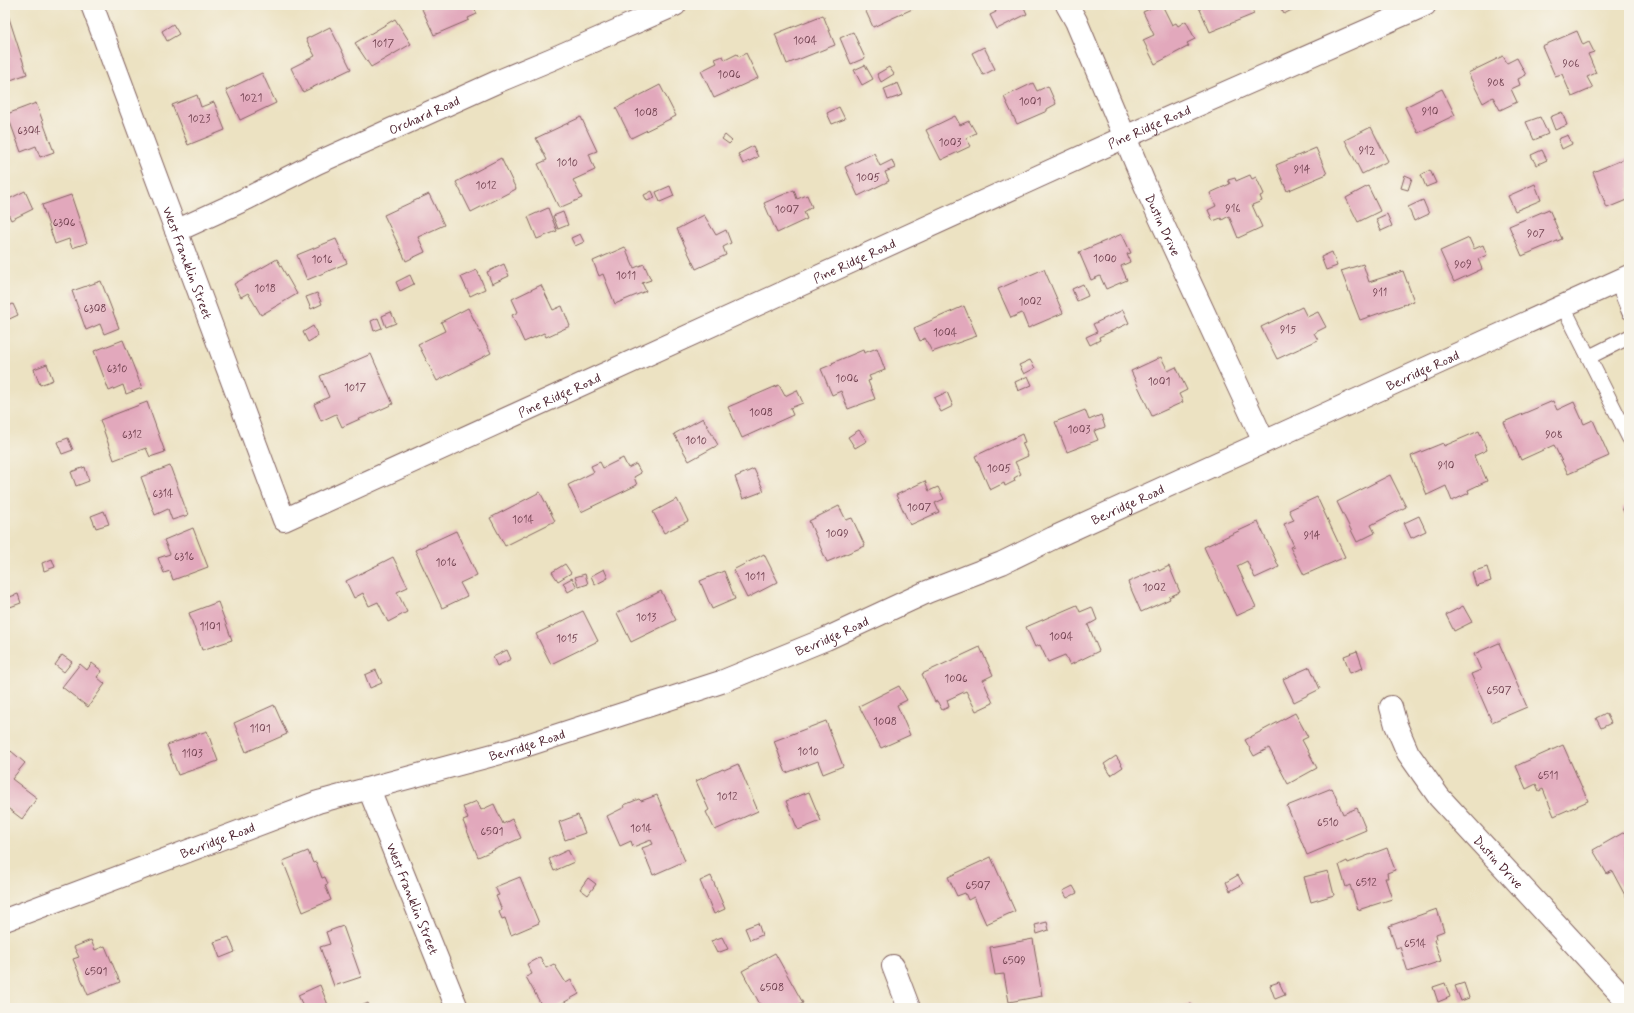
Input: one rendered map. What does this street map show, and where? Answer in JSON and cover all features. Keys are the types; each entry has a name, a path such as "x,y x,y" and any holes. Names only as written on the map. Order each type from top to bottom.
{"street":[{"name":"West Franklin Street","path":"92,5 284,520"},
{"name":"Orchard Road","path":"176,231 248,198 317,163 499,81 552,60 675,5"},
{"name":"Dustin Drive","path":"1067,5 1148,192 1264,442"},
{"name":"Pine Ridge Road","path":"284,520 1125,137 1425,5"},
{"name":"Bevridge Road","path":"5,920 318,802 516,749 721,682 826,639 927,592 1002,563 1053,538 1623,279"},
{"name":"Dustin Drive","path":"1391,706 1396,725 1408,752 1439,797 1629,1003"},
{"name":"West Franklin Street","path":"369,789 457,1008"},
{"path":"893,966 909,1008"}],"lane":[{"path":"1623,279 1629,312"},
{"path":"1564,306 1629,438"},
{"path":"1589,357 1629,337"}],"building":[{"path":"430,5 473,5 477,14 468,18 469,20 434,35 422,9"},
{"path":"863,5 921,5 873,27"},
{"path":"993,5 1023,5 1027,14 997,29 990,15 996,12"},
{"path":"1158,5 1162,5 1172,25 1176,23 1178,26 1186,21 1195,39 1187,43 1189,46 1155,64 1143,40 1154,35 1143,12"},
{"path":"1198,5 1250,5 1254,14 1210,32"},
{"path":"1279,5 1301,5 1284,14"},
{"path":"8,15 27,74 8,81 5,72 5,16"},
{"path":"823,15 835,45 787,64 775,34"},
{"path":"395,19 411,44 371,67 355,43"},
{"path":"173,24 179,34 167,41 162,31"},
{"path":"330,27 351,69 303,92 291,68 315,56 306,39"},
{"path":"1577,31 1583,45 1589,42 1594,52 1588,54 1596,73 1587,77 1593,88 1572,97 1562,74 1555,76 1542,46"},
{"path":"853,32 865,58 851,64 840,38"},
{"path":"984,47 995,69 983,75 972,53"},
{"path":"746,53 758,78 714,98 701,71 717,63 715,59 723,56 725,60 737,54 739,57"},
{"path":"1503,56 1507,63 1517,58 1526,75 1518,79 1520,85 1511,89 1517,102 1500,110 1493,97 1483,103 1468,73"},
{"path":"865,65 873,79 862,85 854,70"},
{"path":"889,67 894,74 881,82 877,74"},
{"path":"262,73 276,103 240,120 226,90"},
{"path":"898,83 903,95 888,100 884,89"},
{"path":"1033,83 1037,91 1048,86 1056,104 1047,109 1047,111 1017,124 1004,97"},
{"path":"660,85 676,116 631,138 616,108"},
{"path":"1442,89 1455,115 1418,133 1405,107"},
{"path":"197,95 201,107 214,102 225,130 188,145 172,105"},
{"path":"36,103 54,152 40,157 36,146 21,152 7,114"},
{"path":"839,107 845,119 832,124 827,113"},
{"path":"1562,112 1567,125 1555,130 1550,117"},
{"path":"955,116 960,125 969,121 976,133 966,138 971,146 941,160 926,130"},
{"path":"581,117 597,151 589,154 595,170 573,180 582,198 559,208 538,164 547,160 536,138"},
{"path":"1540,117 1548,134 1534,140 1526,122"},
{"path":"1371,127 1388,161 1362,174 1345,140"},
{"path":"725,135 732,141 729,144 722,139"},
{"path":"1568,135 1572,144 1562,149 1558,139"},
{"path":"753,146 758,157 743,164 738,154"},
{"path":"1316,148 1327,174 1287,191 1276,165"},
{"path":"1542,150 1547,160 1536,165 1531,155"},
{"path":"874,153 880,166 892,160 895,168 885,172 889,181 858,196 845,167"},
{"path":"1629,157 1629,199 1607,208 1593,172"},
{"path":"501,158 516,189 471,212 456,182"},
{"path":"1430,170 1436,183 1426,187 1421,175"},
{"path":"1250,175 1252,179 1256,177 1264,194 1260,196 1262,201 1252,205 1262,227 1238,238 1229,216 1222,220 1221,218 1213,221 1208,210 1216,206 1210,193 1230,184 1228,180 1235,178 1236,181"},
{"path":"1405,175 1412,178 1408,190 1401,188"},
{"path":"1535,184 1541,200 1515,211 1508,196"},
{"path":"670,186 674,196 660,202 656,192"},
{"path":"1368,186 1380,211 1358,222 1346,198"},
{"path":"794,190 797,199 807,195 812,207 804,212 807,219 777,233 764,203"},
{"path":"25,191 33,209 11,220 5,207 5,201"},
{"path":"652,191 655,198 647,201 644,195"},
{"path":"429,194 444,225 418,237 425,252 406,261 384,215"},
{"path":"71,195 87,243 72,248 69,239 55,244 42,205"},
{"path":"1423,200 1429,214 1414,221 1408,207"},
{"path":"548,208 557,231 537,239 528,217"},
{"path":"1549,209 1562,239 1522,256 1509,226"},
{"path":"563,212 568,225 558,229 553,216"},
{"path":"1387,214 1392,226 1381,231 1376,219"},
{"path":"704,215 716,235 726,230 731,243 723,247 726,255 696,269 677,229"},
{"path":"580,234 584,242 575,246 571,238"},
{"path":"1122,234 1131,253 1127,254 1130,262 1121,266 1127,280 1106,289 1100,276 1091,280 1079,252"},
{"path":"1469,238 1474,249 1483,245 1487,255 1478,259 1482,269 1454,282 1440,251"},
{"path":"336,239 347,263 307,280 297,255"},
{"path":"625,247 634,268 644,264 651,280 642,283 646,291 615,304 603,274 599,276 593,261"},
{"path":"1332,252 1337,266 1326,270 1321,257"},
{"path":"277,259 297,294 261,315 248,293 241,297 234,284"},
{"path":"504,264 509,276 492,284 487,272"},
{"path":"1363,264 1369,282 1403,271 1414,301 1360,320 1341,271"},
{"path":"1044,269 1063,313 1028,328 1022,313 1011,318 998,289"},
{"path":"477,270 485,289 470,296 461,277"},
{"path":"410,275 414,284 400,291 396,282"},
{"path":"101,281 119,328 104,334 100,324 86,330 72,291"},
{"path":"1083,284 1088,296 1077,301 1072,289"},
{"path":"541,285 553,310 562,306 570,326 546,337 544,333 524,342 512,315 518,312 512,299"},
{"path":"317,293 322,304 311,309 306,297"},
{"path":"13,304 18,315 5,321 5,308"},
{"path":"964,306 977,336 932,352 925,338 920,341 914,328"},
{"path":"1302,307 1307,317 1318,312 1326,327 1314,333 1318,340 1277,359 1261,327"},
{"path":"468,308 491,353 437,381 418,344 445,331 441,322"},
{"path":"1123,310 1129,323 1099,337 1100,340 1090,345 1086,337 1097,332 1093,324"},
{"path":"391,312 396,323 386,327 382,316"},
{"path":"378,318 382,328 374,331 371,321"},
{"path":"313,326 318,336 308,342 303,332"},
{"path":"123,340 142,388 126,394 123,385 109,391 94,351"},
{"path":"877,348 885,370 869,376 871,380 868,381 875,399 848,409 841,391 832,395 821,369 863,350 864,353"},
{"path":"371,354 393,404 342,427 336,414 321,421 314,404 329,397 320,376"},
{"path":"1161,357 1168,371 1176,367 1187,390 1179,394 1183,402 1152,416 1131,371"},
{"path":"1030,360 1035,368 1024,374 1019,365"},
{"path":"47,364 53,380 40,385 34,369"},
{"path":"1028,376 1032,385 1018,391 1015,382"},
{"path":"779,385 785,396 797,390 803,403 790,408 793,415 742,438 728,407"},
{"path":"947,392 953,406 941,412 934,398"},
{"path":"1553,401 1557,410 1574,402 1584,424 1593,420 1609,456 1568,474 1554,445 1521,460 1504,422"},
{"path":"147,402 165,452 150,457 146,448 114,460 100,420"},
{"path":"1085,410 1089,420 1101,415 1105,427 1094,431 1098,440 1067,452 1055,422"},
{"path":"703,418 718,445 689,461 674,434"},
{"path":"859,430 867,441 855,448 848,437"},
{"path":"1479,431 1487,450 1474,456 1487,481 1468,490 1469,493 1452,501 1446,486 1427,495 1411,456 1443,443 1444,446"},
{"path":"1022,434 1025,442 1022,443 1028,456 1015,462 1021,474 1014,478 1015,481 1005,486 1004,483 990,490 975,456"},
{"path":"68,438 73,450 62,454 57,442"},
{"path":"623,458 628,468 636,464 641,473 634,477 637,485 581,512 568,485 594,472 591,466 600,462 603,468"},
{"path":"170,466 188,515 172,520 168,509 155,515 141,477"},
{"path":"85,467 89,481 76,486 71,472"},
{"path":"754,469 764,491 743,499 735,477"},
{"path":"1390,475 1406,507 1371,525 1375,533 1357,542 1337,502"},
{"path":"925,481 929,491 938,487 944,499 935,503 939,512 910,525 896,495"},
{"path":"540,492 555,521 505,546 490,518"},
{"path":"1317,497 1345,557 1304,575 1290,547 1294,546 1284,524 1294,520 1289,510"},
{"path":"677,499 688,521 664,533 653,512"},
{"path":"1629,505 1629,519 1628,520 1622,508"},
{"path":"839,506 846,520 852,518 865,546 827,562 809,521"},
{"path":"104,511 109,524 96,528 91,516"},
{"path":"1419,516 1426,531 1411,538 1404,523"},
{"path":"1258,522 1279,567 1255,578 1247,561 1237,566 1256,607 1236,616 1204,547"},
{"path":"193,528 208,567 173,580 170,571 164,573 158,558 170,554 164,540"},
{"path":"456,531 477,575 460,583 467,596 442,608 415,550"},
{"path":"764,554 778,582 747,598 733,570"},
{"path":"393,557 408,587 397,592 407,612 388,622 378,602 369,606 363,593 354,598 346,581"},
{"path":"52,559 55,567 44,571 42,563"},
{"path":"565,564 571,573 558,581 552,572"},
{"path":"1169,566 1180,592 1169,597 1170,599 1141,612 1128,582 1158,569 1159,571"},
{"path":"1487,567 1491,581 1476,586 1472,572"},
{"path":"604,569 608,578 595,585 591,576"},
{"path":"724,571 735,599 712,609 700,581"},
{"path":"585,574 588,584 579,587 575,577"},
{"path":"572,578 577,587 568,592 563,583"},
{"path":"661,591 676,620 631,642 617,613"},
{"path":"18,594 21,603 10,607 7,598"},
{"path":"218,602 232,640 202,650 189,613"},
{"path":"1077,605 1080,612 1092,607 1097,620 1088,625 1099,651 1070,665 1065,655 1048,662 1040,645 1035,647 1026,627"},
{"path":"1463,606 1472,622 1454,631 1446,615"},
{"path":"583,611 598,641 551,664 536,634"},
{"path":"1499,643 1527,707 1492,722 1471,674 1481,670 1474,654"},
{"path":"980,647 993,675 983,680 993,703 976,711 966,691 947,700 949,707 942,710 937,701 935,702 922,674"},
{"path":"507,650 511,659 497,666 493,657"},
{"path":"1357,651 1363,668 1350,673 1344,656"},
{"path":"62,655 72,662 64,672 55,665"},
{"path":"92,663 102,671 97,677 105,684 88,707 62,687 80,664 87,670"},
{"path":"1310,667 1320,689 1294,702 1283,679"},
{"path":"376,670 382,683 370,688 365,675"},
{"path":"899,686 907,700 897,705 910,735 881,748 859,706"},
{"path":"274,705 287,734 246,752 234,723"},
{"path":"1295,713 1308,737 1302,740 1317,768 1288,784 1269,748 1254,756 1245,740"},
{"path":"1606,713 1611,723 1601,728 1596,718"},
{"path":"826,721 843,766 823,774 818,761 786,773 774,741"},
{"path":"207,731 218,761 178,775 167,745"},
{"path":"1563,745 1588,801 1554,816 1543,789 1539,791 1536,784 1526,789 1516,766"},
{"path":"11,751 25,763 12,779 37,798 22,819 5,806 5,759"},
{"path":"1116,756 1123,767 1111,775 1104,764"},
{"path":"738,764 758,811 715,830 706,812 709,810 696,781"},
{"path":"1332,788 1343,814 1357,808 1366,830 1307,855 1287,806"},
{"path":"809,792 821,821 798,830 786,801"},
{"path":"657,795 685,861 653,875 642,848 653,844 651,840 633,847 631,841 620,846 607,816 625,807 624,805 639,799 641,801"},
{"path":"477,801 481,810 494,804 503,824 512,819 521,838 478,857 463,821 468,819 463,807"},
{"path":"578,815 585,833 565,840 559,822"},
{"path":"1628,830 1629,898 1627,899 1612,871 1607,874 1593,850"},
{"path":"1387,848 1395,870 1387,873 1388,878 1385,878 1392,899 1358,910 1350,885 1346,887 1339,865"},
{"path":"568,850 574,862 554,871 549,859"},
{"path":"308,851 313,863 316,862 322,878 325,877 328,884 325,885 331,900 303,912 283,861"},
{"path":"991,857 1015,911 986,924 974,897 968,900 965,893 957,896 948,877"},
{"path":"1328,871 1334,895 1311,902 1304,877"},
{"path":"1238,875 1243,884 1230,891 1226,882"},
{"path":"711,876 725,909 714,914 700,881"},
{"path":"520,877 539,923 511,935 505,918 502,919 499,912 502,910 496,896 499,895 495,887"},
{"path":"588,878 596,884 588,895 580,889"},
{"path":"1073,886 1077,893 1067,898 1063,891"},
{"path":"1437,909 1444,931 1436,934 1437,939 1434,940 1441,961 1408,972 1400,947 1396,948 1389,926"},
{"path":"1047,922 1049,930 1037,934 1035,925"},
{"path":"758,923 762,935 750,940 745,928"},
{"path":"343,926 361,977 334,986 320,947 330,944 326,932"},
{"path":"229,937 235,952 220,958 214,942"},
{"path":"722,937 728,949 717,953 711,941"},
{"path":"1033,939 1042,996 1009,1002 1004,974 995,975 990,947"},
{"path":"91,940 95,950 105,946 120,982 88,995 73,959 79,957 74,947"},
{"path":"775,953 803,1003 794,1008 762,1008 742,971"},
{"path":"540,957 546,968 554,964 566,983 571,980 579,994 554,1008 543,1008 526,977 532,974 527,964"},
{"path":"1279,982 1285,995 1275,999 1270,985"},
{"path":"1445,983 1450,997 1438,1002 1433,987"},
{"path":"1464,983 1469,998 1461,1001 1455,986"},
{"path":"320,985 328,1005 320,1008 304,1008 298,995"},
{"path":"368,1003 370,1008 357,1008"},
{"path":"1191,1004 1193,1008 1181,1008"}]}
